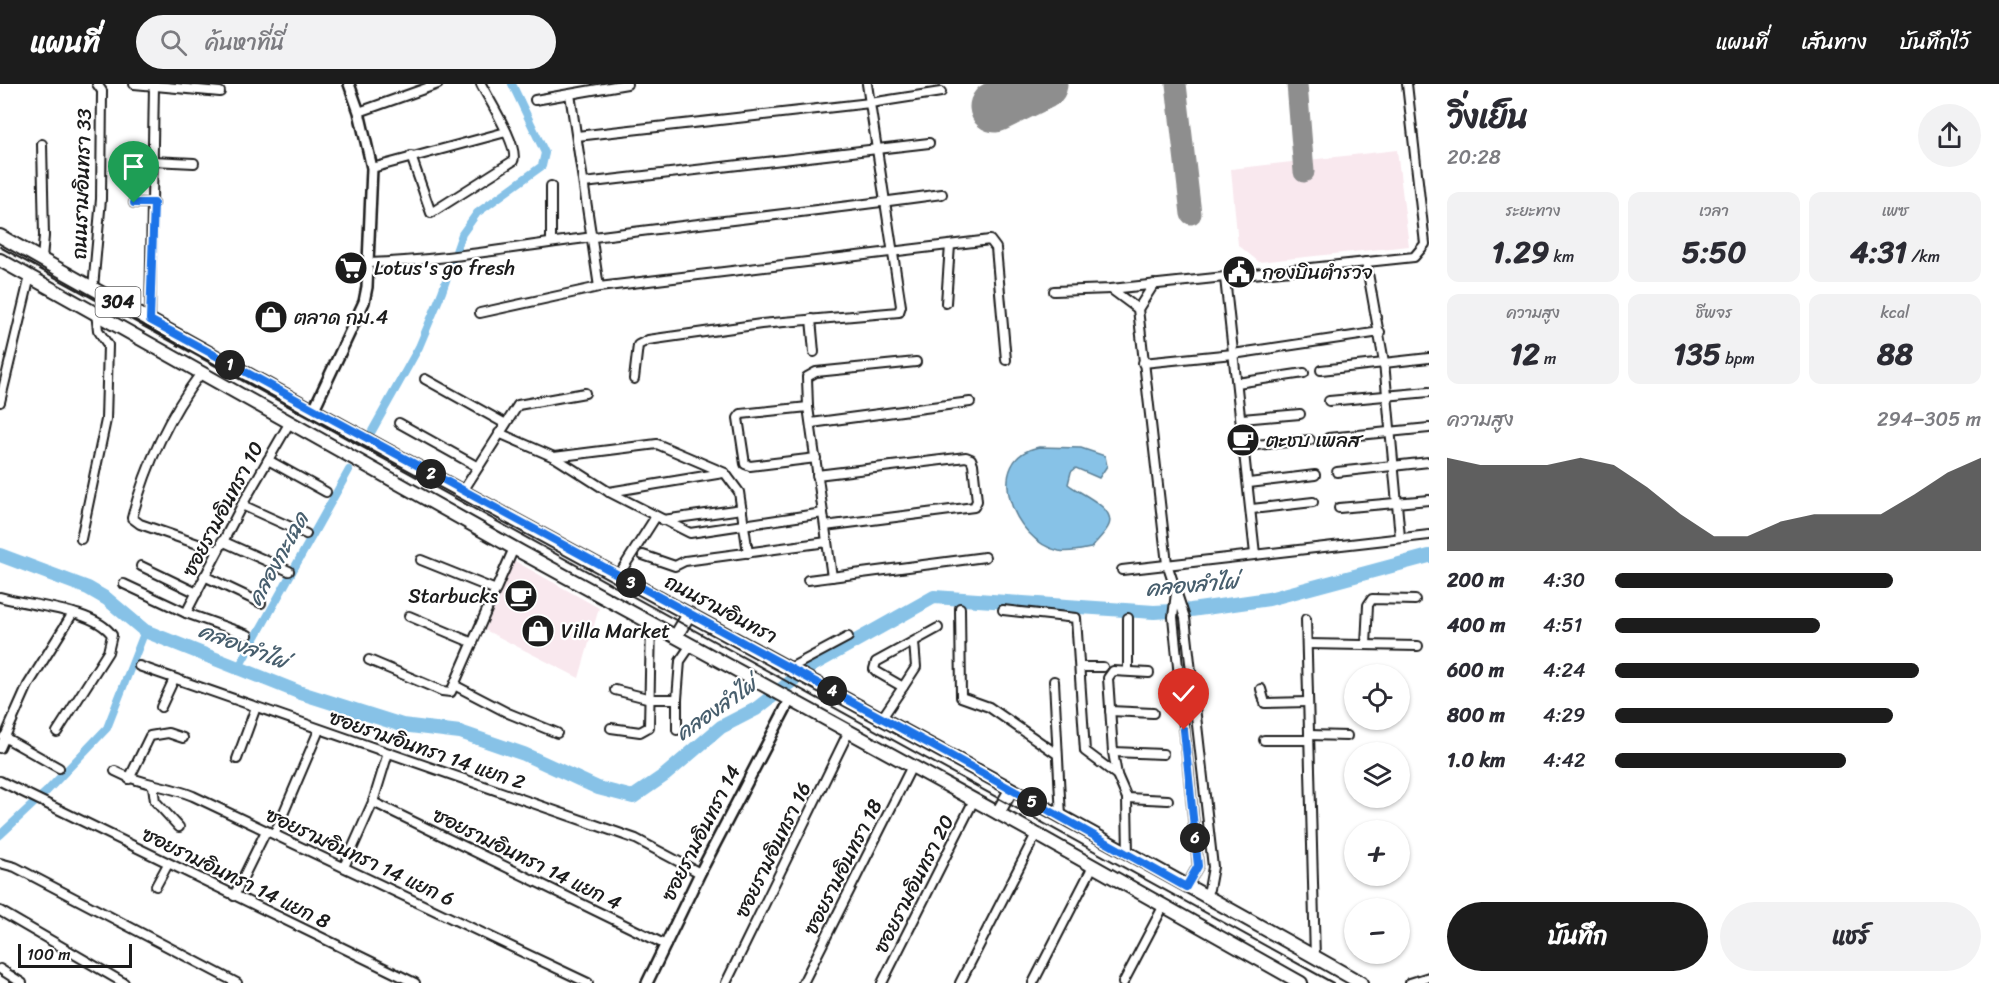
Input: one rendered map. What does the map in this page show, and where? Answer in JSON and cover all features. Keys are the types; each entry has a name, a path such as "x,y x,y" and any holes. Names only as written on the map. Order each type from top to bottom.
{"main road":[{"name":"ถนนรามอินทรา","path":"0,236 313,411 882,718 1361,983"},
{"name":"304","path":"0,260 514,548 1036,834 1301,983"},
{"path":"676,636 689,614"},
{"path":"998,813 1011,789"}],"street":[{"name":"ถนนรามอินทรา 33","path":"93,288 101,199 102,91 97,84"},
{"path":"134,84 182,86 220,92"},
{"path":"313,411 364,302 372,168 359,112 349,84"},
{"path":"359,112 438,84"},
{"path":"411,156 431,213 513,161 515,154 506,132 481,84"},
{"path":"535,100 627,84"},
{"path":"634,380 636,351 642,342 811,319 899,312 901,306 894,253 867,84"},
{"path":"1054,291 1111,289 1414,257 1425,244 1407,84"},
{"path":"150,320 154,203 154,85"},
{"path":"577,136 870,103 941,92"},
{"path":"570,94 599,286"},
{"path":"372,168 506,132"},
{"path":"584,183 877,151 929,143"},
{"path":"42,144 44,236 42,259"},
{"path":"153,161 194,163"},
{"path":"551,186 551,242"},
{"path":"368,263 444,258 551,242 942,194"},
{"path":"134,203 154,203"},
{"path":"480,313 599,286 990,240 995,243 1006,360"},
{"path":"946,303 950,245"},
{"path":"1366,262 1384,362 1400,537"},
{"path":"0,402 30,276"},
{"path":"1225,278 1250,483 1255,554"},
{"path":"1154,284 1138,309 1167,564 1176,591 1198,866 1186,887"},
{"path":"1111,289 1138,309"},
{"path":"81,539 106,420 108,345 98,330 95,312"},
{"path":"811,319 814,352"},
{"path":"1143,363 1233,354 1380,332"},
{"path":"1321,370 1429,358"},
{"path":"832,577 808,407 807,377 812,373 916,362"},
{"path":"201,373 172,415 158,444 143,477 132,518 140,524 218,551"},
{"path":"1238,383 1304,373"},
{"path":"425,379 504,423"},
{"path":"1329,401 1429,392"},
{"path":"463,491 498,432 518,405 585,393"},
{"path":"810,423 970,402"},
{"path":"808,407 741,414 738,418 745,464 750,466 816,458"},
{"path":"1242,419 1300,414"},
{"name":"ซอยรามอินทรา 10","path":"186,613 222,541 290,422"},
{"path":"399,423 478,467"},
{"path":"1328,438 1429,428"},
{"path":"498,432 554,457 609,492 690,533 823,513"},
{"path":"1245,446 1310,440"},
{"path":"554,457 657,444 725,473 739,492 748,553"},
{"path":"817,475 966,457 971,459 973,464 976,501 974,507 825,526"},
{"path":"267,460 326,492"},
{"path":"1337,472 1429,462"},
{"path":"609,492 725,473"},
{"path":"1250,483 1315,475"},
{"path":"1340,508 1429,500"},
{"path":"1252,509 1313,502"},
{"path":"242,505 306,534"},
{"path":"618,576 659,519 742,509"},
{"path":"1122,570 1429,535"},
{"path":"222,541 290,571"},
{"path":"644,555 675,566 685,561 827,542"},
{"path":"369,660 447,693 456,686 514,548"},
{"path":"808,580 985,557"},
{"path":"421,560 496,590"},
{"path":"141,566 197,593"},
{"path":"204,576 261,603"},
{"path":"124,584 186,613 249,635"},
{"path":"1,599 73,613 109,630 112,643 57,732"},
{"path":"1366,645 1368,605 1372,599 1415,600"},
{"path":"960,608 961,697 989,707 1057,754"},
{"path":"1003,610 1076,618 1085,751 1117,775"},
{"path":"1177,611 1185,618 1213,867 1209,890 1204,897"},
{"path":"0,748 28,685 73,613"},
{"path":"409,616 473,643"},
{"path":"1128,618 1128,671"},
{"path":"1306,619 1316,958"},
{"path":"611,728 645,731 648,727 651,699 651,622"},
{"path":"903,687 877,672 874,666 938,627"},
{"path":"797,672 848,637"},
{"path":"882,718 916,667 914,642"},
{"path":"1307,644 1418,646"},
{"path":"677,730 680,661 691,645"},
{"name":"ซอยรามอินทรา 14 แยก 2","path":"139,666 636,839 700,873"},
{"path":"1080,667 1103,667"},
{"path":"1128,855 1127,798 1117,775 1113,752 1110,673 1128,671 1149,673"},
{"path":"161,708 174,679"},
{"path":"1054,681 1060,817"},
{"path":"456,686 508,713 557,733"},
{"path":"1261,689 1265,703 1308,702"},
{"path":"615,690 651,699 677,699"},
{"name":"ซอยรามอินทรา 14","path":"647,983 786,697"},
{"path":"237,759 256,707"},
{"path":"1110,711 1153,713"},
{"path":"275,833 319,730"},
{"name":"ซอยรามอินทรา 16","path":"726,983 849,731"},
{"path":"129,778 150,736 168,733 183,738"},
{"path":"1264,740 1347,736"},
{"path":"4,737 59,768"},
{"path":"1113,752 1163,754"},
{"path":"344,867 373,802 388,753"},
{"name":"ซอยรามอินทรา 18","path":"803,983 912,766"},
{"name":"ซอยรามอินทรา 14 แยก 6","path":"115,771 153,786 176,789 266,831 275,833 588,983"},
{"name":"ซอยรามอินทรา 14 แยก 8","path":"0,781 415,983"},
{"path":"153,786 155,801 179,827"},
{"path":"1127,798 1168,800"},
{"name":"ซอยรามอินทรา 20","path":"882,983 974,801"},
{"name":"ซอยรามอินทรา 14 แยก 4","path":"373,802 666,945"},
{"path":"234,896 266,831"},
{"path":"960,983 1036,834"},
{"path":"0,863 15,867 237,983"},
{"path":"156,886 168,864"},
{"path":"1033,983 1093,866"},
{"path":"1124,983 1164,905"},
{"path":"0,911 124,983"},
{"path":"0,969 22,983"},
{"path":"1410,983 1429,977"}],"shaded area":[{"path":"1397,150 1409,246 1259,262 1238,245 1231,169"},
{"path":"513,560 599,608 579,678 485,630"}],"water":[{"path":"1039,447 1081,448 1105,456 1107,466 1099,478 1076,468 1071,472 1068,484 1102,506 1110,518 1108,528 1091,548 1063,552 1042,544 1028,532 1017,517 1010,499 1008,482 1011,466 1022,454"}],"waterway":[{"name":"คลองกะเฉด","path":"372,431 419,347 442,292 462,234 477,213 542,166 545,153 512,84"},
{"name":"คลองกะเฉด","path":"239,667 349,470"},
{"name":"คลองลำไผ่","path":"0,555 88,588 107,599 145,631 301,693 402,725 460,732 524,754 598,788 633,797 665,775 721,727 756,709 811,666 934,597 1154,612 1191,610 1269,599 1429,556"},
{"path":"0,835 47,791 107,728 145,631"}],"taxiway":[{"path":"1176,84 1191,214"},
{"path":"1297,84 1304,172"}],"runway":[{"path":"995,107 1042,84"}],"railway":[{"path":"0,247 1333,983"}],"place":[{"name":"Lotus's go fresh","path":"351,268"},
{"name":"กองบินตำรวจ","path":"1239,272"},
{"name":"ตลาด กม.4","path":"271,317"},
{"name":"ตะชบ เพลส","path":"1243,440"},
{"name":"Starbucks","path":"521,596"},
{"name":"Villa Market","path":"538,631"}],"route":[{"path":"134,203 154,203 150,320 313,411 946,753 1186,887 1198,866 1184,730"}]}
